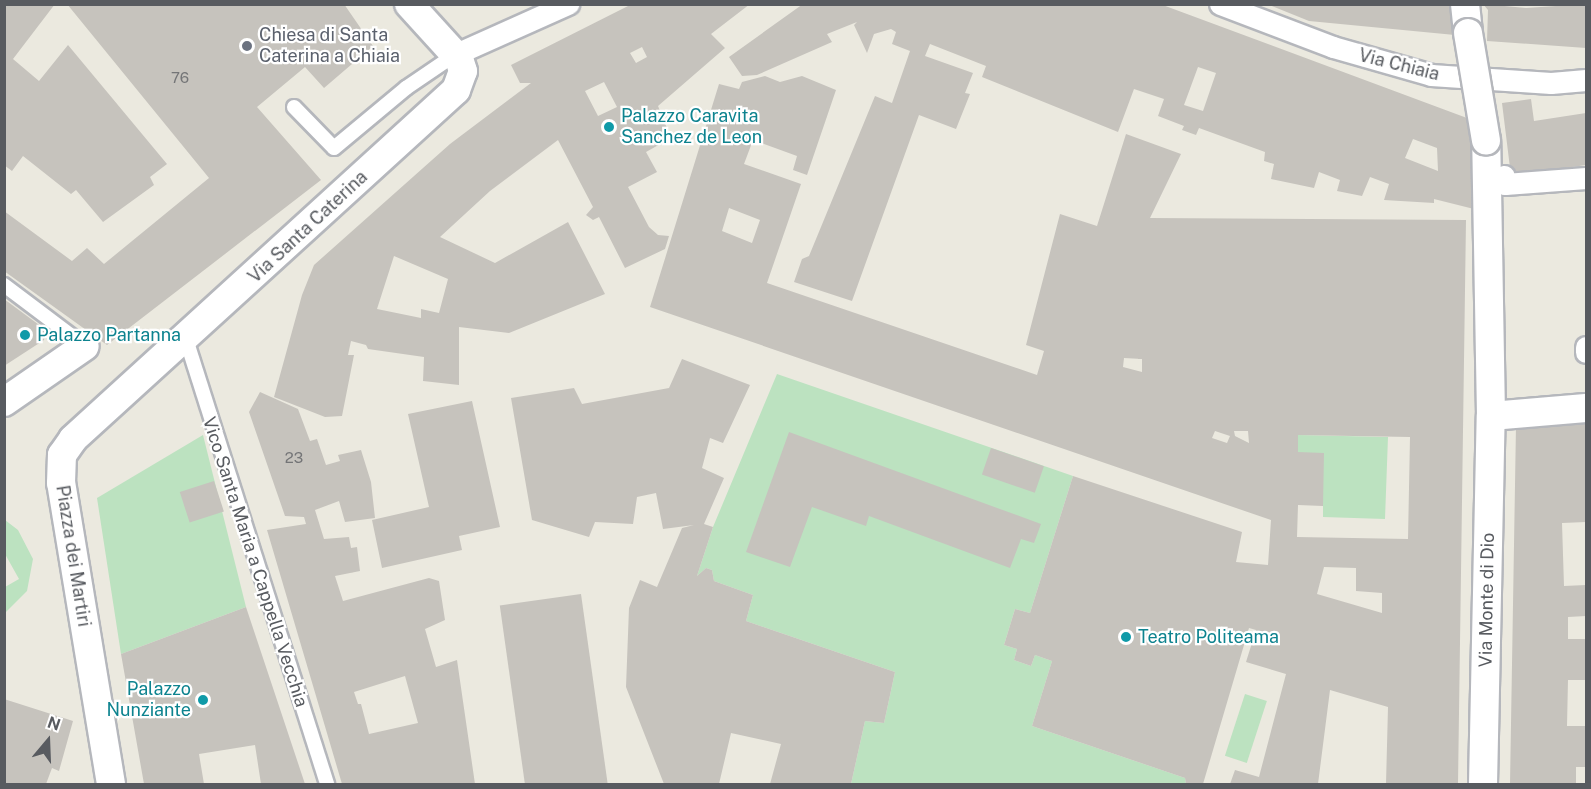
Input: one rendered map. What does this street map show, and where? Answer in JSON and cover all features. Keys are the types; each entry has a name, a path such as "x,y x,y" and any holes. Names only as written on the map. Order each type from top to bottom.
{"street":[{"path":"409,4 456,54 568,4"},
{"name":"Via Chiaia","path":"1220,4 1333,47 1431,75 1551,83 1587,80"},
{"name":"Via Monte di Dio","path":"1465,4 1486,140 1491,416 1484,784"},
{"name":"Via Santa Caterina","path":"130,390 456,90 463,71 456,54"},
{"path":"1504,176 1504,184 1543,189 1587,178"},
{"path":"4,402 85,346"},
{"path":"1586,347 1587,352"},
{"name":"Piazza dei Martiri","path":"111,784 60,468 62,455 73,439 130,390"},
{"path":"1491,416 1587,408"}],"lane":[{"path":"294,107 334,148 406,88 456,54"},
{"path":"4,285 85,346"},
{"name":"Vico Santa Maria a Cappella Vecchia","path":"186,339 327,784"}],"green space":[{"path":"777,374 1073,476 1030,613 1015,609 1004,645 1017,649 1014,660 1031,666 1035,655 1052,661 1032,726 1185,778 1186,784 851,784 865,721 884,723 895,672 746,621 753,595 714,581 712,570 706,568 697,576 713,527"},
{"path":"203,435 246,607 121,654 97,498"},
{"path":"1298,435 1388,437 1385,519 1323,517 1323,506 1298,452"},
{"path":"5,520 18,530 33,559 27,591 5,613 5,587 19,579 5,554"},
{"path":"1245,694 1267,701 1247,763 1225,756"}],"building":[{"path":"4,4 55,4 13,59 39,81 68,45 167,164 150,177 154,185 103,222 76,190 71,194 23,156 12,171 4,165"},
{"path":"67,4 344,4 373,46 324,88 305,67 257,107 321,180 107,345 4,271 4,211 72,261 87,248 104,264 209,178"},
{"path":"632,4 750,4 711,34 725,48 658,106 671,138 646,152 657,172 628,187 649,227 658,235 669,236 665,249 625,268 599,217 593,220 586,215 593,207 558,140 490,191 440,237 495,263 568,222 605,294 509,333 459,327 459,385 423,381 424,357 368,349 366,345 351,341 348,355 354,355 342,416 325,417 274,397 302,295 314,265 450,144 531,83 520,83 511,65","holes":["642,47 647,57 636,63 630,53","604,82 617,107 598,116 585,91","394,256 448,279 439,313 421,309 421,318 377,309"]},
{"path":"803,4 1160,4 1475,121 1474,209 1434,199 1434,203 1384,200 1389,184 1370,177 1362,196 1337,191 1340,180 1319,172 1314,188 1271,179 1274,164 1264,161 1265,152 1199,128 1196,135 1182,130 1184,126 1158,116 1164,99 1134,89 1118,132 982,77 986,66 930,44 925,56 973,73 965,93 970,94 956,129 919,115 852,301 794,282 802,259 809,256 875,96 892,103 910,51 892,44 896,32 891,29 874,34 867,53 854,25 857,22 827,34 832,42 757,75 742,76 729,57","holes":["1198,67 1216,73 1203,111 1184,105","1413,139 1437,148 1438,171 1405,158"]},
{"path":"1267,4 1452,4 1455,35 1309,21"},
{"path":"1483,4 1526,8 1586,4 1586,48 1487,41 1488,10"},
{"path":"765,76 780,82 802,76 836,90 807,175 793,170 797,156 753,140 744,164 801,184 767,283 1037,375 1044,351 1026,345 1060,214 1097,226 1126,134 1181,154 1150,218 1466,220 1458,784 1386,784 1388,707 1330,690 1318,784 1230,784 1235,770 1259,777 1286,674 1246,662 1256,630 1249,628 1203,784 1186,784 1185,778 1032,726 1052,661 1035,655 1031,666 1014,660 1017,649 1004,645 1015,609 1030,613 1073,476 1242,532 1236,562 1268,565 1271,520 650,307 719,84 739,89 742,82","holes":["729,208 760,220 752,243 722,231","1124,358 1142,359 1142,372 1123,367","1215,431 1230,436 1227,443 1212,438","1234,431 1248,431 1249,443 1235,436","1298,435 1410,437 1408,539 1297,537 1298,505 1323,506 1324,453 1298,452","1324,567 1356,568 1356,591 1382,593 1382,613 1317,594"]},
{"path":"1531,99 1534,121 1586,113 1586,165 1511,176 1502,103"},
{"name":"Palazzo Partanna","path":"4,299 46,330 44,340 4,366"},
{"path":"682,359 750,385 723,443 710,438 702,468 724,478 704,524 713,527 697,576 706,568 712,570 714,581 753,595 746,621 895,672 884,723 865,721 851,784 770,784 781,744 731,733 719,784 664,784 626,687 629,608 640,580 657,587 682,528 694,525 663,529 656,493 637,497 633,524 595,522 589,537 532,520 511,398 574,388 582,404 669,388"},
{"path":"260,392 298,409 310,441 317,439 326,465 340,461 338,455 361,450 371,482 375,518 345,522 339,501 315,510 324,539 349,537 351,548 357,547 360,571 335,576 343,601 429,578 439,581 445,620 425,629 436,667 457,660 475,784 342,784 267,530 306,524 304,517 285,516 249,412","holes":["405,676 418,723 369,734 361,704 358,704 354,692"]},
{"path":"472,401 500,527 459,536 462,550 382,568 372,520 429,507 408,414"},
{"path":"1586,420 1586,522 1562,523 1564,586 1586,585 1586,616 1568,617 1568,639 1586,639 1586,680 1568,680 1567,726 1586,726 1586,767 1576,767 1576,784 1510,784 1516,425"},
{"path":"789,432 1041,524 1034,543 1021,539 1010,568 869,516 866,526 812,507 790,567 746,552"},
{"path":"991,448 1044,466 1035,493 982,474"},
{"path":"214,481 224,511 190,523 180,492"},
{"path":"581,594 608,784 525,784 500,605"},
{"name":"Palazzo Nunziante","path":"246,607 305,784 261,784 255,745 199,754 204,784 144,784 121,654"},
{"path":"4,699 73,721 59,771 52,768 46,784 4,784"}],"place":[{"name":"Chiesa di Santa Caterina a Chiaia","path":"247,46"},
{"name":"Palazzo Caravita Sanchez de Leon","path":"609,127"},
{"name":"Palazzo Partanna","path":"25,335"},
{"name":"Teatro Politeama","path":"1126,637"},
{"name":"Palazzo Nunziante","path":"203,700"}]}
